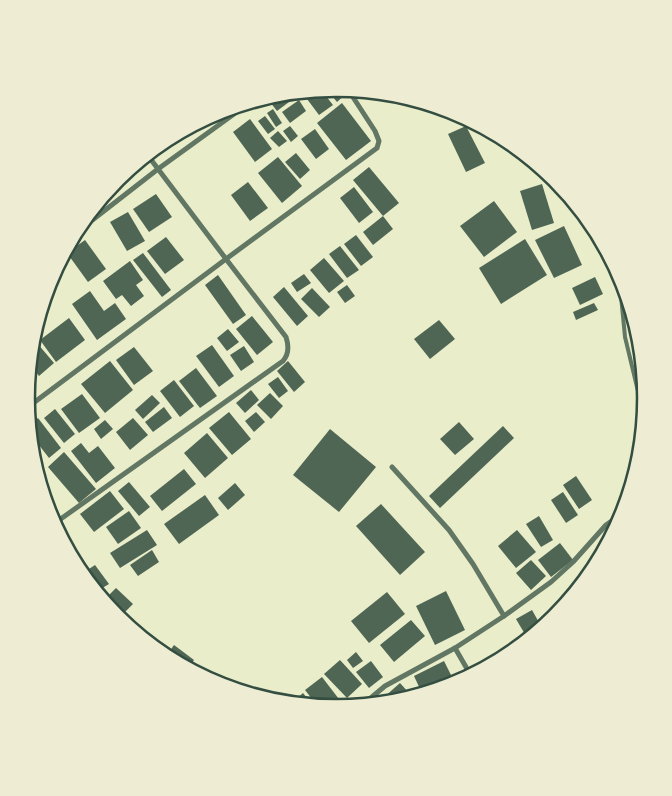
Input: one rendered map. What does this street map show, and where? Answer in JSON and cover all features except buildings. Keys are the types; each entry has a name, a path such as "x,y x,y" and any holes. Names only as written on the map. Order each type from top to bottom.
{"street":[{"path":"35,402 377,148 379,141 375,131 353,98"},
{"path":"95,218 231,116"},
{"path":"61,519 286,357 289,345 286,338 151,160"},
{"path":"392,467 449,530 473,564 504,616"},
{"path":"372,696 384,686 455,648 551,582 573,562 610,522"},
{"path":"455,648 467,669"}],"lane":[{"path":"622,303 625,337 636,384"}]}
